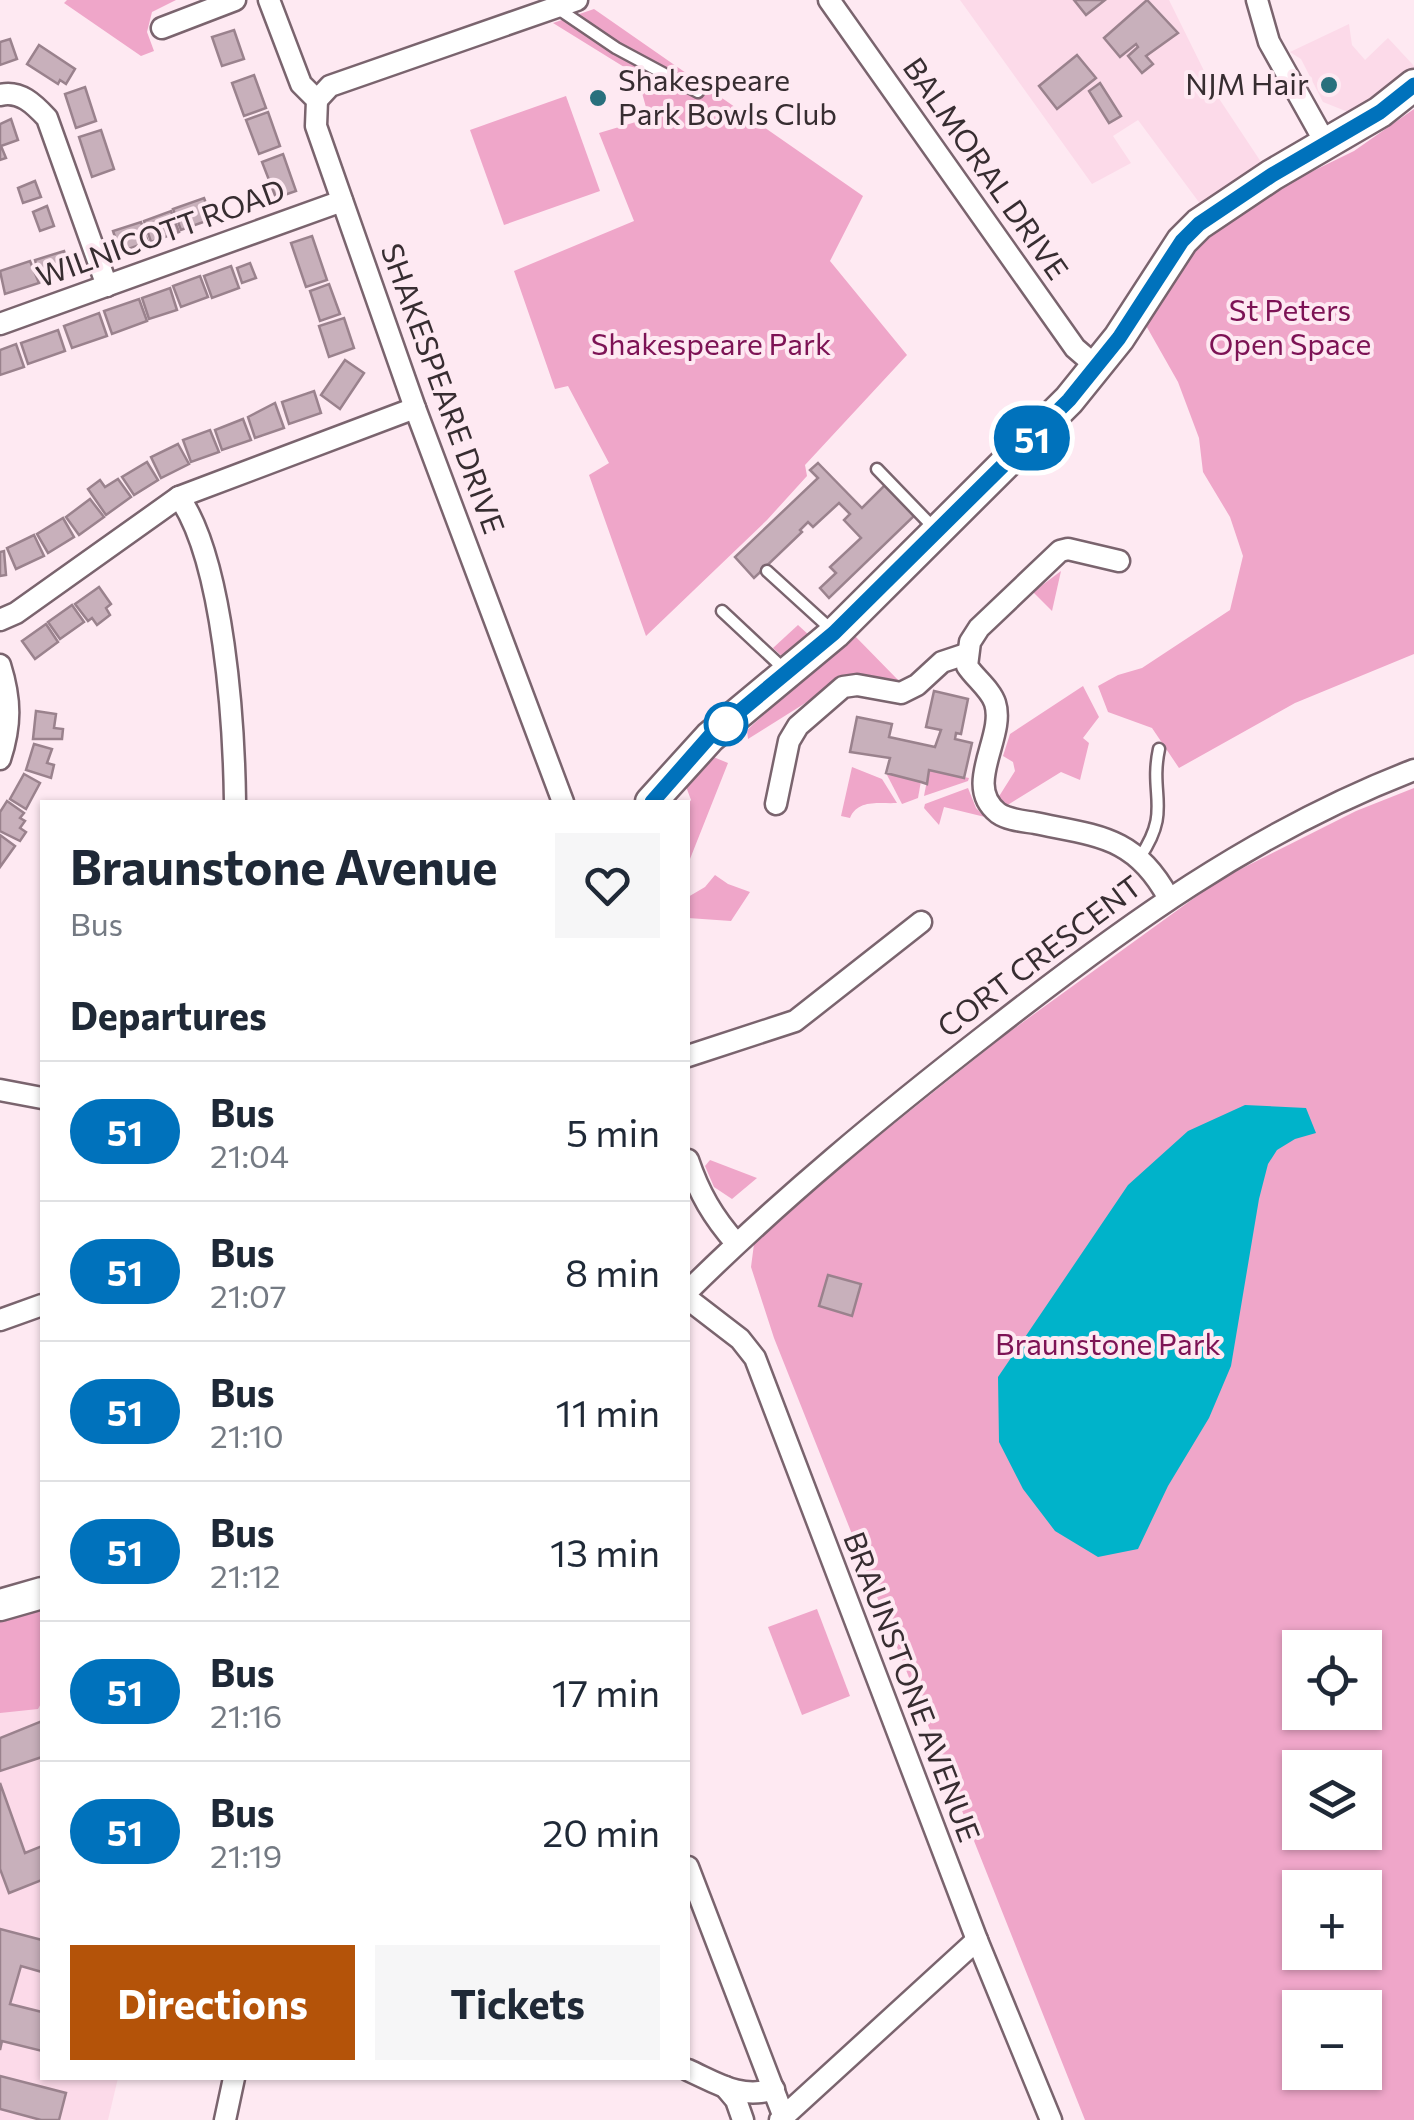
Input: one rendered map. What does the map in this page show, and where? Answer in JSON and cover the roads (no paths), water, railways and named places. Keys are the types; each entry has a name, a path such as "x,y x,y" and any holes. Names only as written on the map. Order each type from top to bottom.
{"street":[{"path":"162,28 235,0"},
{"name":"SHAKESPEARE DRIVE","path":"269,0 301,84 317,100 316,126 415,408 562,800"},
{"path":"317,100 330,86 577,0"},
{"name":"BALMORAL DRIVE","path":"828,0 1075,348 1097,368"},
{"path":"1257,0 1270,42 1326,144"},
{"path":"654,800 710,736 834,633 1050,420 1097,368 1182,241 1199,224 1380,112 1414,85"},
{"path":"0,95 8,93 32,101 47,118 107,286"},
{"name":"WILNICOTT ROAD","path":"0,324 342,200"},
{"path":"0,620 16,613 179,497 415,408"},
{"path":"179,497 199,538 222,634 234,748 235,800"},
{"path":"1119,561 1060,551 979,628 966,654 967,666 995,702 996,720 984,779 992,806 1008,818 1121,844 1156,874 1168,898"},
{"path":"776,804 790,740 798,726 843,687 901,692 917,685 942,662 966,654"},
{"path":"0,665 10,728 0,759"},
{"name":"CORT CRESCENT","path":"690,1289 736,1243 937,1072 1168,898 1243,850 1414,770"},
{"path":"690,1055 795,1021 921,922"},
{"path":"0,1090 40,1098"},
{"path":"690,1166 714,1219 736,1243"},
{"name":"BRAUNSTONE AVENUE","path":"690,1300 740,1339 755,1358 977,1940 1051,2120"},
{"path":"0,1320 40,1305"},
{"path":"0,1605 40,1595"},
{"path":"690,1872 783,2119 977,1940"},
{"path":"690,2071 755,2096 774,2089"},
{"path":"225,2120 234,2080"},
{"path":"725,2087 736,2100 743,2120"}],"lane":[{"path":"556,8 616,48 698,92"},
{"path":"876,469 938,532"},
{"path":"767,571 834,633"},
{"path":"722,611 789,673"},
{"path":"1140,857 1154,837 1160,805 1153,778 1159,749"}],"water":[{"path":"1245,1105 1306,1108 1316,1133 1277,1150 1268,1164 1231,1366 1209,1418 1168,1486 1138,1549 1098,1557 1055,1531 1023,1489 999,1442 998,1377 1128,1185 1188,1131"}],"place":[{"name":"NJM Hair","path":"1329,85"},
{"name":"Shakespeare Park Bowls Club","path":"598,98"}],"park label":[{"name":"St Peters Open Space","path":"1290,328"},
{"name":"Shakespeare Park","path":"711,345"},
{"name":"Braunstone Park","path":"1108,1345"}]}
